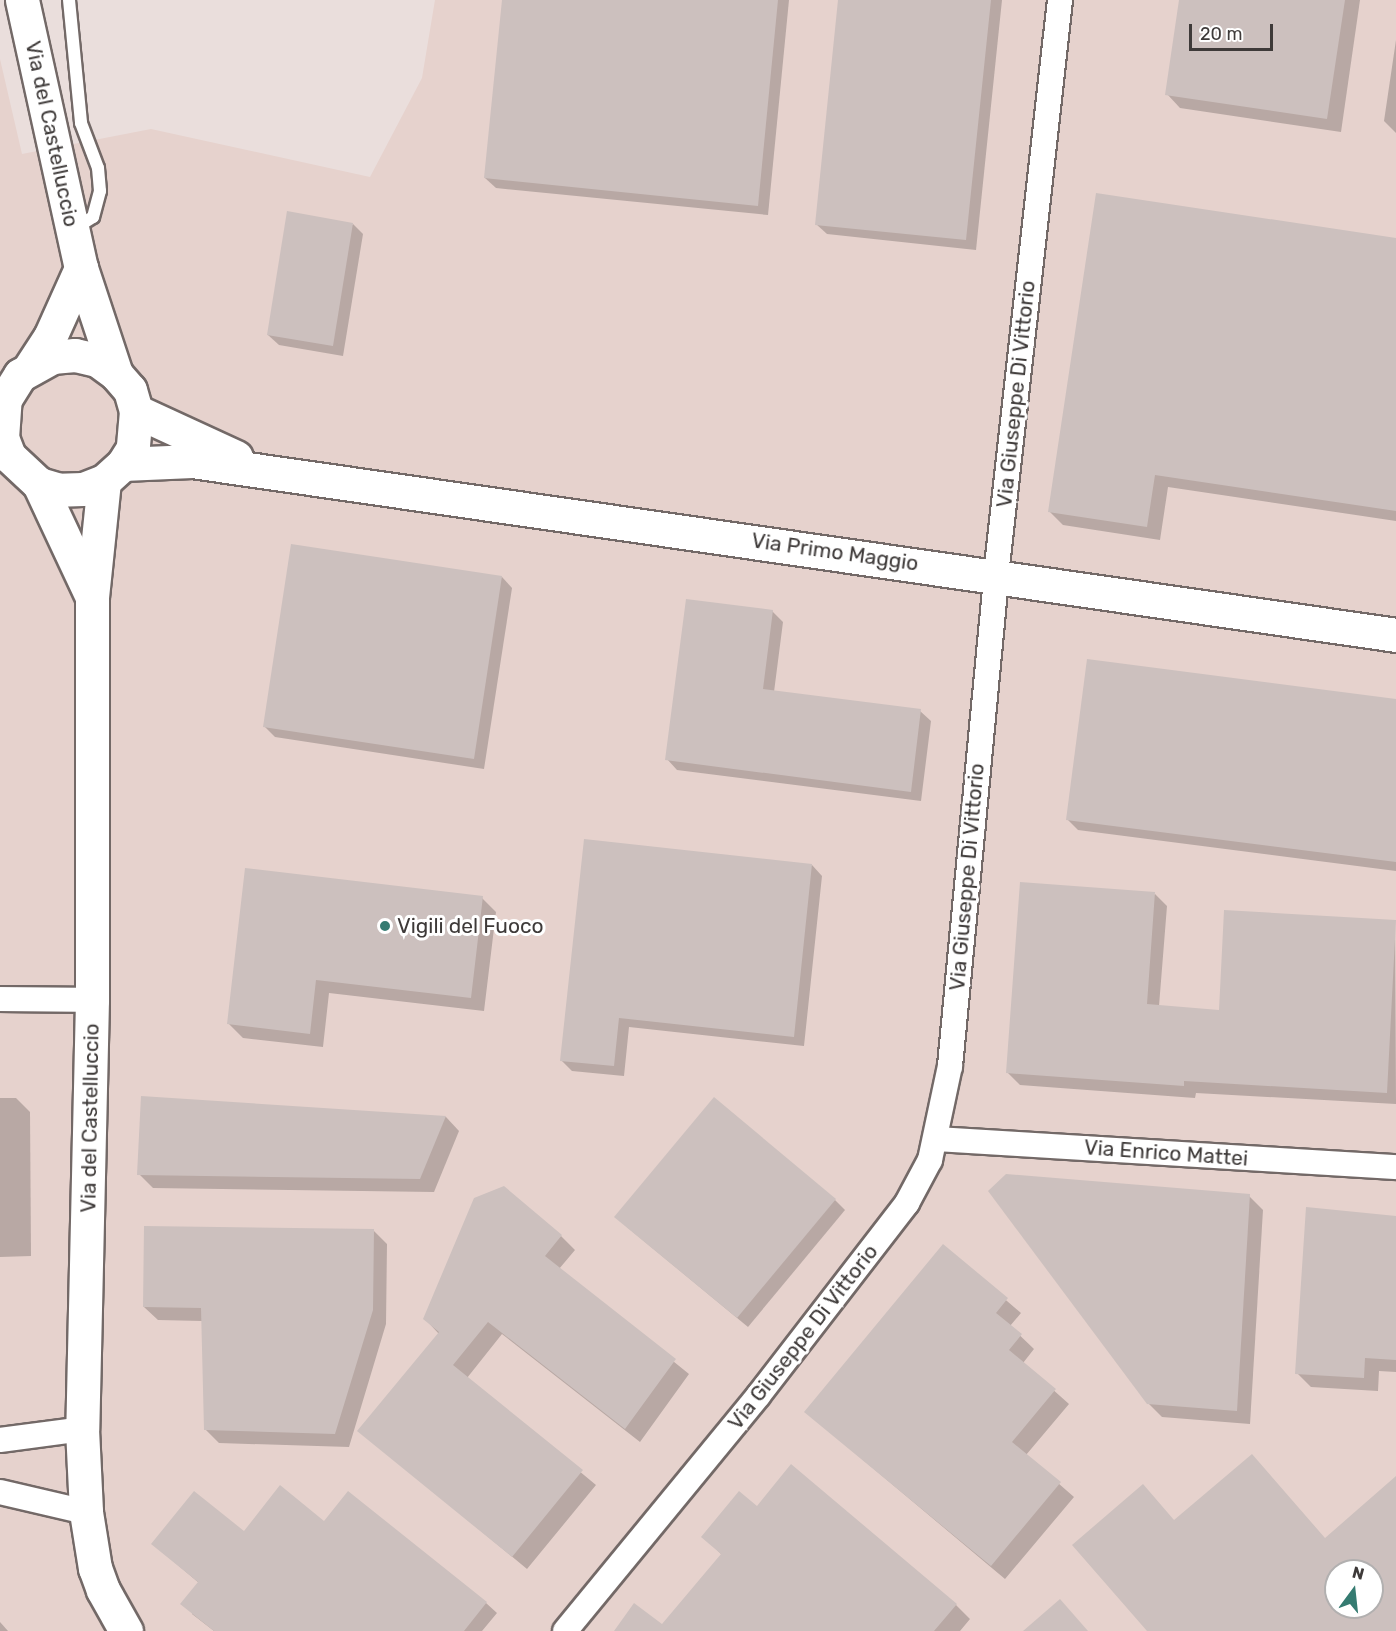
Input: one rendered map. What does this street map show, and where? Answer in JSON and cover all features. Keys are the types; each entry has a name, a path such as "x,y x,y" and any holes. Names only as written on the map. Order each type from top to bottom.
{"main road":[{"name":"Via del Castelluccio","path":"22,0 81,268 116,374"},
{"path":"81,268 50,337 31,366 15,380 2,399 1,418 5,455 39,484 92,597"},
{"path":"31,366 52,357 75,355 97,360 116,374 129,390 136,411 133,448 114,473"},
{"name":"Via Primo Maggio","path":"136,411 273,472"},
{"name":"Via Primo Maggio","path":"39,484 60,490 83,489 114,473 192,461 1396,634"},
{"name":"Via del Castelluccio","path":"114,473 92,597 92,1000 82,1429 86,1512 103,1590 126,1631"}],"street":[{"name":"Via Giuseppe Di Vittorio","path":"565,1631 758,1396 907,1203 921,1181 936,1139 950,1066 996,575 1060,0"},
{"path":"0,999 92,1000"},
{"name":"Via Enrico Mattei","path":"936,1139 1396,1167"},
{"path":"0,1440 82,1429"},
{"path":"0,1492 86,1512"}],"lane":[{"path":"69,0 81,123 98,168 100,191 93,217 74,230"}],"shaded area":[{"path":"435,0 1396,0 1396,1631 0,1631 0,59 22,154 151,129 370,177 422,78"}],"building":[{"path":"502,0 778,0 758,206 484,178"},
{"path":"838,0 991,0 966,240 815,225"},
{"path":"1179,0 1345,0 1327,119 1165,95"},
{"path":"1096,193 1396,238 1396,511 1155,475 1147,527 1048,512"},
{"path":"287,211 353,223 333,346 267,335"},
{"path":"291,544 502,576 474,759 263,727"},
{"path":"686,599 773,610 763,689 921,709 911,792 665,760"},
{"path":"1087,659 1396,699 1396,862 1066,820"},
{"path":"584,839 812,864 794,1037 619,1018 614,1066 560,1061"},
{"path":"245,868 483,896 471,998 316,980 310,1034 227,1024"},
{"path":"1020,882 1155,892 1147,1004 1219,1010 1224,910 1396,920 1387,1093 1184,1081 1184,1086 1006,1073"},
{"path":"141,1096 446,1116 420,1179 137,1175"},
{"path":"714,1097 836,1199 737,1318 614,1217"},
{"path":"1006,1174 1250,1194 1237,1411 1147,1404 988,1191"},
{"path":"504,1186 562,1235 545,1256 676,1359 625,1429 488,1322 453,1365 583,1470 512,1557 357,1431 439,1332 423,1319 474,1198"},
{"path":"1306,1207 1396,1216 1396,1360 1365,1358 1364,1378 1295,1374"},
{"path":"144,1226 374,1229 373,1310 335,1434 204,1430 201,1308 143,1307"},
{"path":"943,1244 1008,1298 996,1313 1022,1334 1009,1350 1056,1389 1012,1442 1061,1482 991,1566 804,1412"},
{"path":"1252,1454 1325,1538 1396,1476 1396,1631 1147,1631 1072,1545 1143,1484 1174,1520"},
{"path":"791,1464 957,1604 934,1631 614,1631 634,1603 662,1624 721,1554 701,1537 739,1491 757,1506"},
{"path":"280,1485 324,1521 348,1491 487,1602 464,1631 214,1631 180,1604 198,1582 151,1544 194,1491 244,1531"},
{"path":"1060,1599 1088,1631 1023,1631"}],"place":[{"name":"Vigili del Fuoco","path":"385,926"}]}
